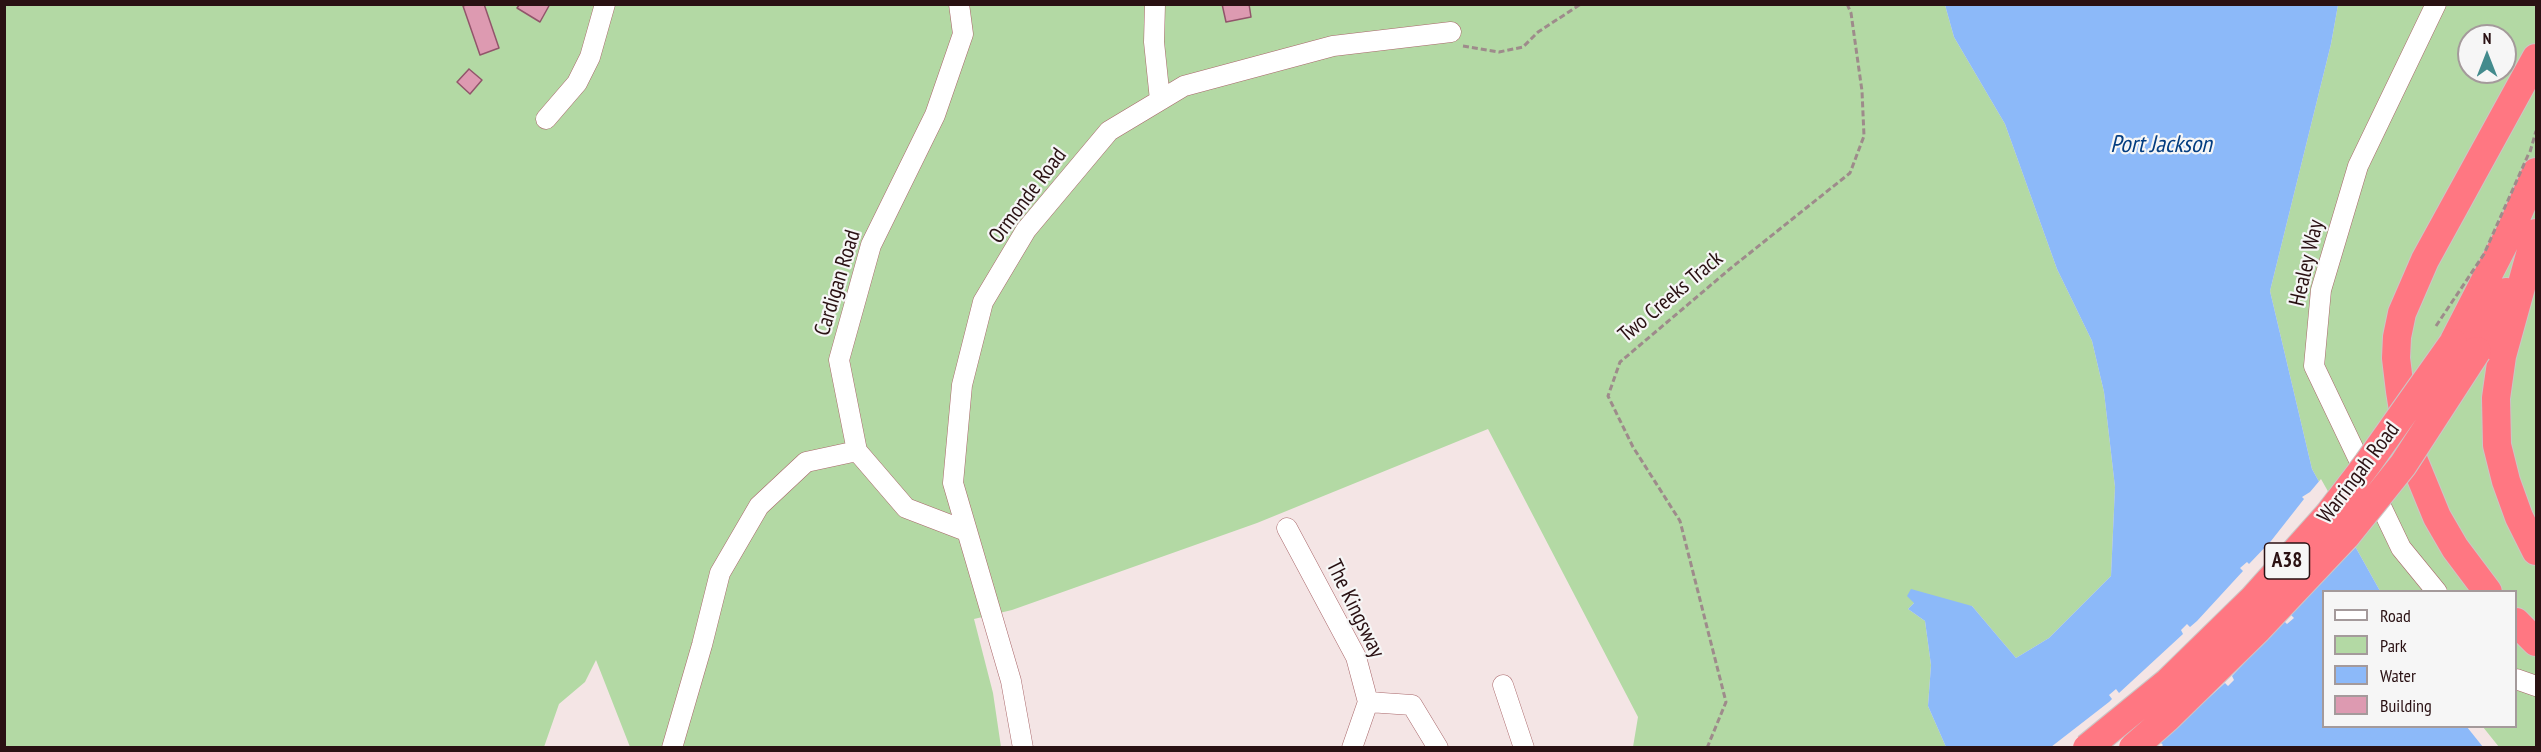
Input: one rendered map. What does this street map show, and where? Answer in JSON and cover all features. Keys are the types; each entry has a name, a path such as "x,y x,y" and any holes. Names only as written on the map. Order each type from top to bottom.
{"highway":[{"path":"2487,590 2455,548 2437,517 2414,461 2400,390 2396,358 2397,337 2402,314 2425,260 2536,58"},
{"name":"Warringah Road","path":"2133,747 2167,718 2258,629 2346,536 2403,465 2454,342 2510,232 2533,163"},
{"path":"2536,232 2502,356 2496,398 2497,445 2506,481 2519,517 2536,551"},
{"name":"Warringah Road","path":"2087,747 2168,682 2253,599 2329,514 2536,232"},
{"path":"2517,623 2536,642"}],"street":[{"path":"546,119 577,83 590,57 605,4"},
{"name":"Cardigan Road","path":"856,451 839,360 871,245 935,115 963,34 958,4"},
{"path":"1155,4 1154,42 1160,100"},
{"name":"Healey Way","path":"2436,4 2358,166 2321,290 2314,366 2401,548 2437,590"},
{"name":"Ormonde Road","path":"1023,747 1011,681 954,483 962,385 983,302 1026,230 1109,131 1184,86 1333,46 1445,33"},
{"path":"672,747 720,573 759,506 806,462 856,451 906,508 966,531"},
{"name":"The Kingsway","path":"1287,528 1356,657 1368,702"},
{"path":"2517,678 2536,686"},
{"path":"1503,685 1524,747"},
{"path":"1352,747 1368,702 1412,705 1438,747"}],"path":[{"path":"1445,33 1446,43 1479,49 1499,52 1523,47 1538,32 1581,4"},
{"name":"Two Creeks Track","path":"1707,747 1726,702 1680,521 1633,447 1608,396 1620,362 1731,268 1850,173 1864,136 1862,92 1851,13 1847,4"},
{"path":"2454,342 2484,254 2533,163 2536,131"}],"green space":[{"path":"4,5 1945,5 1954,37 2005,124 2057,269 2092,341 2104,392 2115,487 2111,576 2049,638 2016,658 1972,606 1914,603 1908,609 1925,621 1931,665 1928,706 1946,747 1633,747 1638,717 1488,429 1257,523 1012,610 974,619 993,693 1001,747 630,747 596,660 585,682 559,704 544,747 5,747"},
{"path":"2338,5 2536,5 2536,747 2499,747 2484,728 2517,728 2517,590 2379,590 2312,469 2270,291 2331,44"}],"water":[{"name":"Port Jackson","path":"1945,5 2338,5 2331,44 2270,291 2312,469 2379,590 2322,590 2322,728 2468,728 2483,747 1946,747 1928,706 1931,665 1925,621 1908,609 1914,603 1907,596 1911,589 1972,606 2016,658 2049,638 2111,576 2115,487 2104,392 2092,341 2057,269 2005,124 1954,37"}],"pier":[{"path":"2321,479 2356,541 2353,544 2356,547 2290,614 2294,618 2287,624 2284,621 2232,676 2234,680 2228,686 2225,683 2160,742 2163,745 2160,748 2051,747 2109,702 2112,699 2109,695 2116,689 2119,693 2183,634 2181,630 2187,624 2190,627 2197,621 2243,571 2240,568 2247,562 2249,564 2271,541 2304,499 2302,497 2310,492"}],"building":[{"path":"484,4 499,48 480,55 463,6"},
{"path":"520,4 550,4 540,22 517,8"},
{"path":"1222,4 1249,4 1251,17 1226,22"},
{"path":"469,69 482,80 470,94 457,82"}]}
